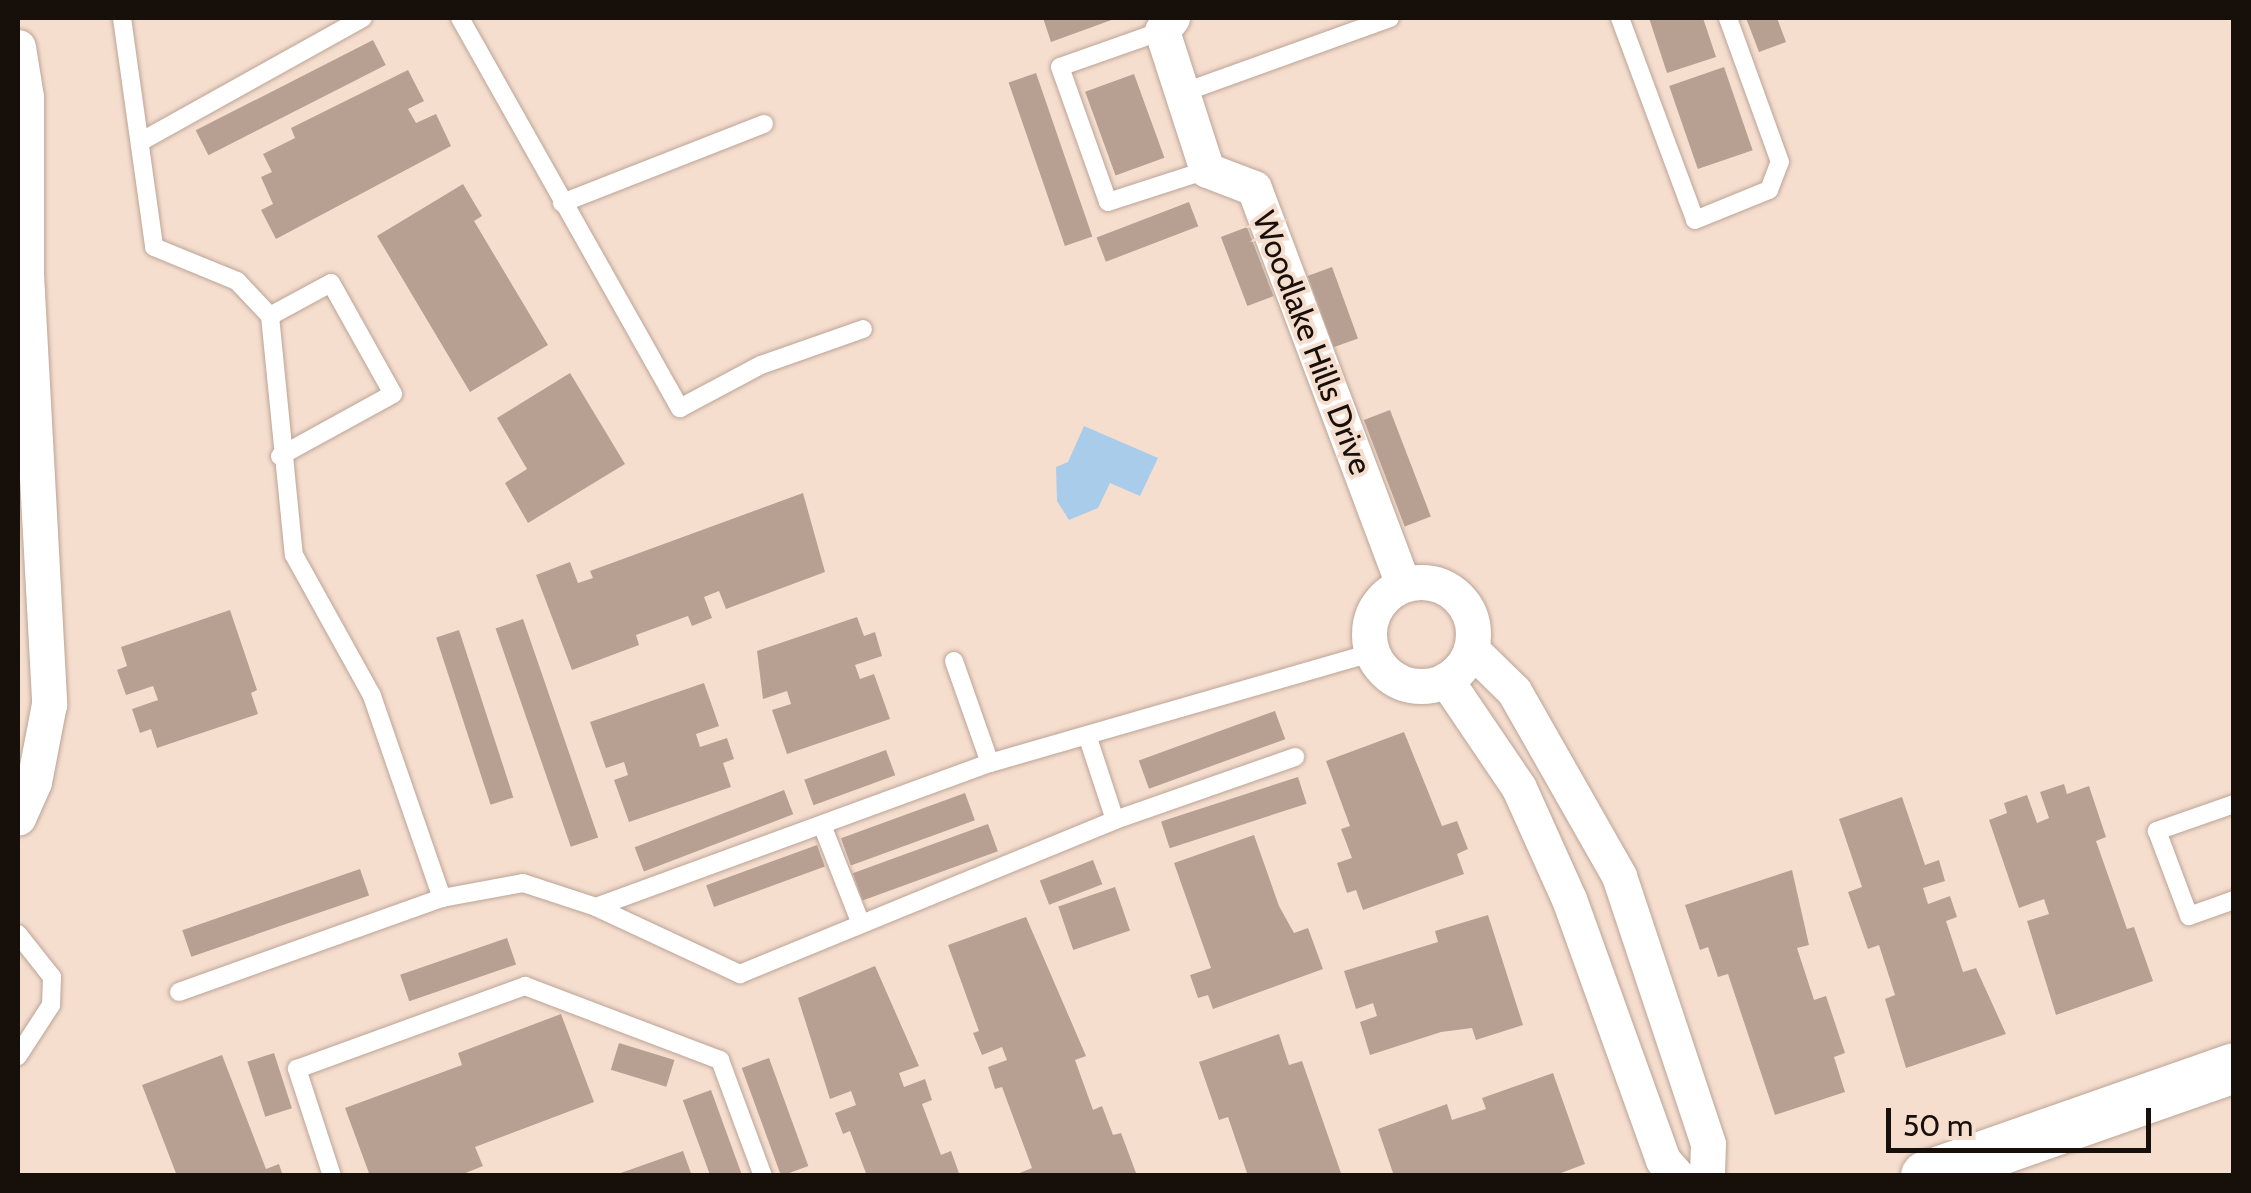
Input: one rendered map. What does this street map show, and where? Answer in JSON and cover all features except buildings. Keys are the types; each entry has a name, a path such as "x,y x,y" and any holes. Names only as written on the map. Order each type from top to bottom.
{"main road":[{"path":"1926,1176 2234,1068"}],"street":[{"path":"1167,24 1182,92 1207,170"},
{"path":"18,47 26,96 31,593 49,704 34,782 18,818"},
{"name":"Woodlake Hills Drive","path":"1207,170 1254,188 1403,584"},
{"path":"1420,581 1450,590 1471,616 1471,649 1446,680 1429,686 1395,679 1372,653 1377,605 1403,584 1420,581"},
{"path":"1471,649 1514,691 1619,876 1708,1144 1707,1176"},
{"path":"1446,680 1518,788 1569,898 1663,1160 1677,1176"},
{"path":"1569,898 1619,876"},
{"path":"1640,1098 1688,1083"}],"lane":[{"path":"122,18 154,246 237,281 270,316 280,456 294,555 372,696 442,898"},
{"path":"140,142 363,18"},
{"path":"460,18 680,408 761,365 863,329"},
{"path":"1182,92 1390,18"},
{"path":"1620,18 1694,220 1769,190 1780,162 1728,18"},
{"path":"1167,24 1060,67 1108,202 1207,170"},
{"path":"562,203 764,124"},
{"path":"270,316 331,283 393,394 280,456"},
{"path":"596,907 990,763 1088,738 1372,653"},
{"path":"954,661 990,763"},
{"path":"1088,738 1115,820"},
{"path":"179,992 442,898 522,882 596,907 740,974 1115,820 1295,757"},
{"path":"2234,804 2157,831 2189,916 2234,900"},
{"path":"822,824 861,924"},
{"path":"18,934 52,976 51,1005 18,1056"},
{"path":"332,1176 297,1069 525,986 720,1060 763,1176"}],"water":[{"path":"1084,426 1158,458 1140,496 1110,483 1098,508 1069,520 1057,501 1056,467 1068,462"}]}
